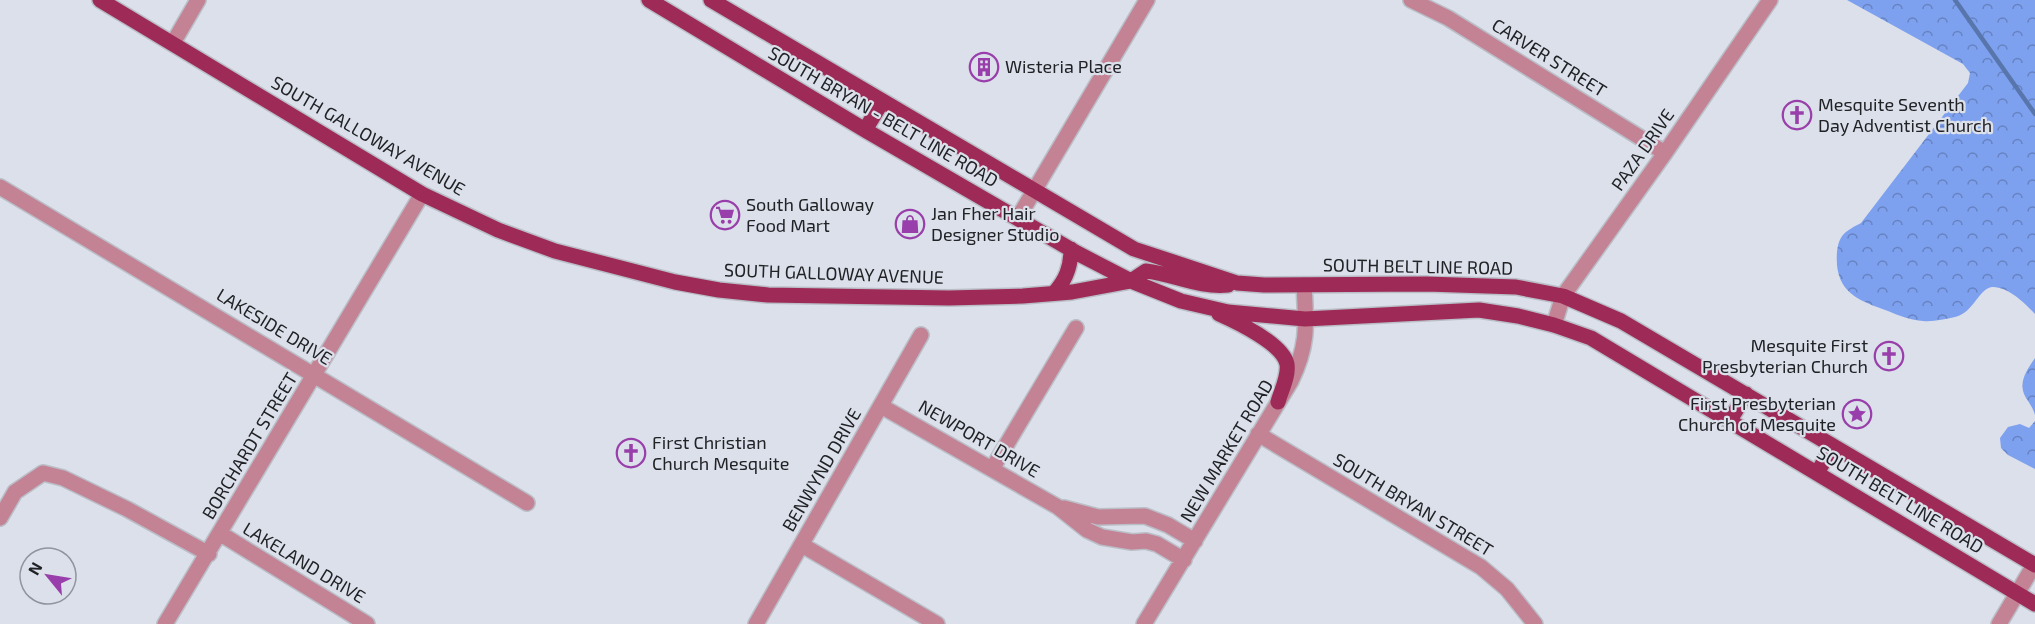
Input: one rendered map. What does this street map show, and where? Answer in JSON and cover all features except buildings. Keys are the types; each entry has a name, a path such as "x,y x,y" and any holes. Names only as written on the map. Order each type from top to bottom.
{"main road":[{"name":"SOUTH GALLOWAY AVENUE","path":"100,0 422,194 498,230 555,251 675,282 719,290 768,295 949,298 1054,293 1131,281 1146,271 1215,286 1237,283"},
{"name":"SOUTH BRYAN - BELT LINE ROAD","path":"649,0 865,130 1131,281 1202,307 1228,312 1305,319"},
{"name":"SOUTH BRYAN - BELT LINE ROAD","path":"711,0 1134,249 1237,283 1304,285"},
{"path":"865,130 882,102"},
{"path":"1054,293 1067,276 1071,249"},
{"name":"SOUTH BELT LINE ROAD","path":"1304,285 1477,284 1516,287 1563,296 1621,321 2035,565"},
{"path":"1202,307 1228,318 1281,352 1287,362 1287,371 1278,402"},
{"name":"SOUTH BELT LINE ROAD","path":"1305,319 1479,310 1518,316 1591,338 2035,604"},
{"path":"1730,420 1746,394"},
{"path":"1817,473 1833,446"}],"street":[{"path":"173,43 198,0"},
{"path":"1018,218 1147,0"},
{"name":"CARVER STREET","path":"1411,0 1448,18 1665,153"},
{"name":"PAZA DRIVE","path":"1554,325 1563,296 1770,0"},
{"name":"LAKESIDE DRIVE","path":"0,187 527,503"},
{"name":"BORCHARDT STREET","path":"165,624 422,194"},
{"name":"NEW MARKET ROAD","path":"1150,622 1258,434 1292,381 1302,359 1305,340 1304,285"},
{"path":"992,469 1076,328"},
{"name":"BENWYND DRIVE","path":"756,624 921,335"},
{"name":"NEWPORT DRIVE","path":"881,406 1058,507 1086,530 1102,537 1157,544 1184,560"},
{"name":"SOUTH BRYAN STREET","path":"1258,434 1481,567 1507,590 1535,624"},
{"path":"0,518 15,492 43,473 63,478 208,554"},
{"name":"NEWPORT DRIVE","path":"1058,507 1098,517 1145,516 1168,525 1196,541"},
{"name":"LAKELAND DRIVE","path":"220,534 367,624"},
{"path":"802,545 937,624"},
{"path":"1999,624 2035,565"}],"green space":[{"path":"1847,0 2035,0 2035,314 2010,293 1993,287 1984,291 1962,315 1935,321 1919,320 1866,303 1849,292 1843,285 1837,265 1838,246 1842,237 1847,231 1861,223 1968,83 1970,73 1963,64"},
{"path":"2035,358 2035,415 2022,387 2024,377"},
{"path":"2035,421 2035,469 2008,455 2001,448 2000,438 2008,427 2020,424 2029,428"}],"waterway":[{"path":"1955,0 2035,114"}],"place":[{"name":"Wisteria Place","path":"984,67"},
{"name":"Mesquite Seventh Day Adventist Church","path":"1797,115"},
{"name":"South Galloway Food Mart","path":"725,215"},
{"name":"Jan Fher Hair Designer Studio","path":"910,224"},
{"name":"Mesquite First Presbyterian Church","path":"1889,356"},
{"name":"First Presbyterian Church of Mesquite","path":"1857,414"},
{"name":"First Christian Church Mesquite","path":"631,453"}]}
